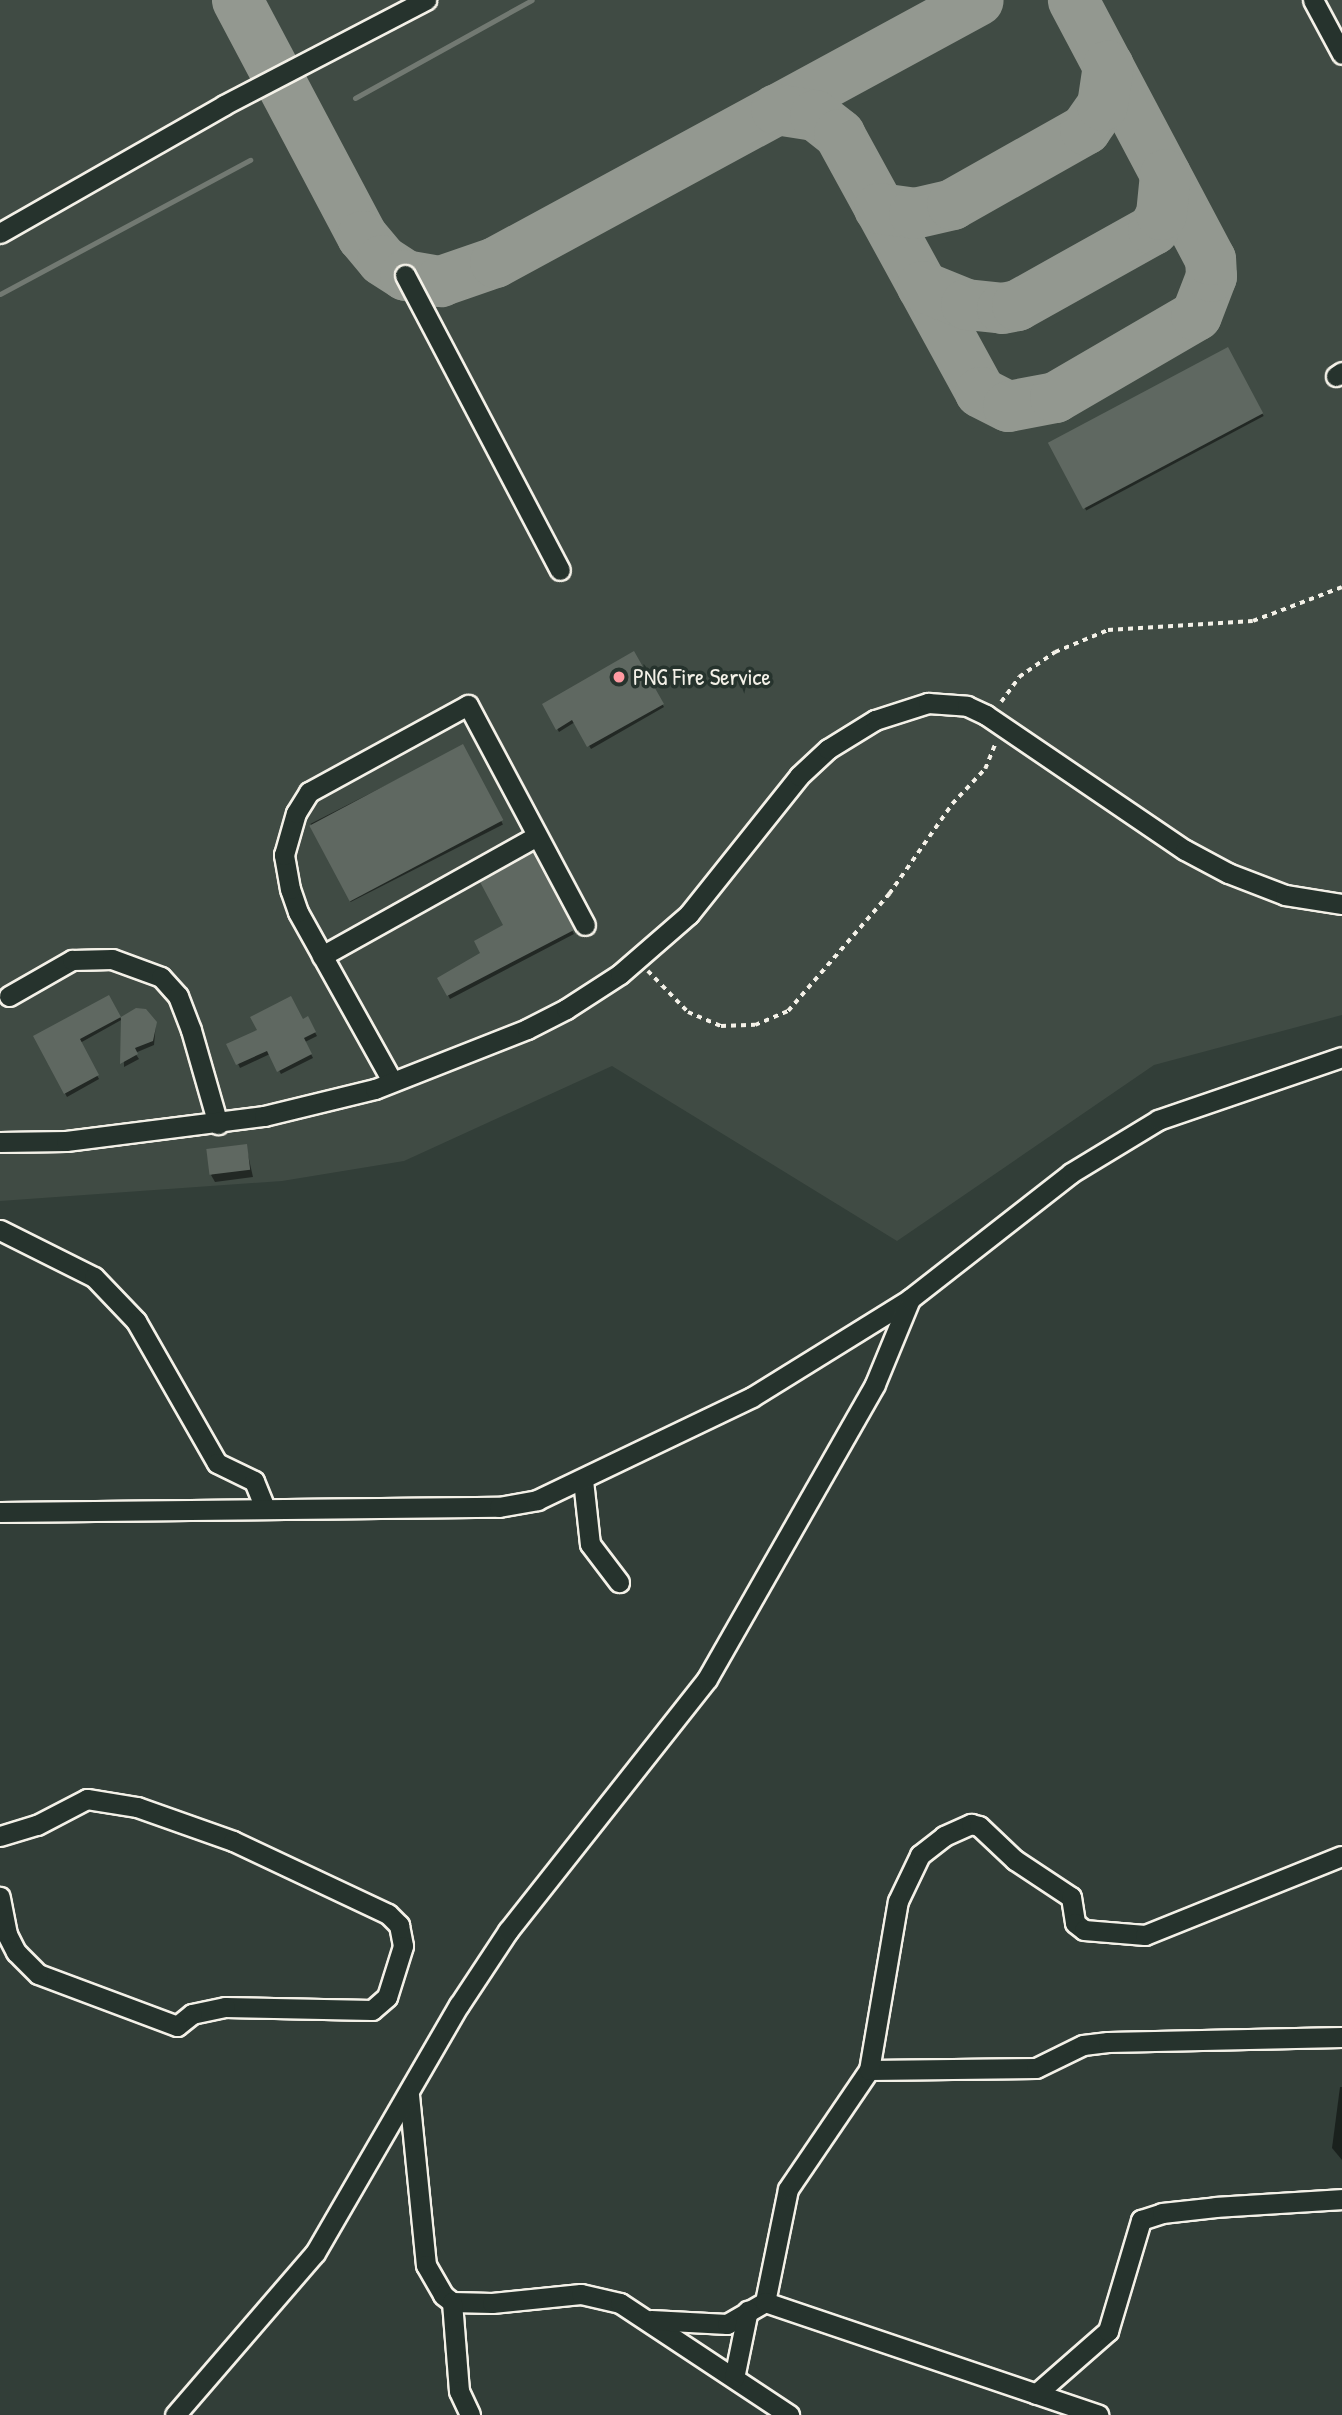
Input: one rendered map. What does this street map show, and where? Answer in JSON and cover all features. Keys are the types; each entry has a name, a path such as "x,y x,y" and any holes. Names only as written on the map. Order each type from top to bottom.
{"street":[{"path":"0,233 223,105 426,0"},
{"path":"1312,0 1342,54"},
{"path":"405,275 560,570"},
{"path":"0,1142 66,1141 218,1124 350,1096 566,1010 639,959 690,914 799,776 828,749 876,720 928,703 967,706 997,722 1185,850 1228,873 1285,895 1342,904"},
{"path":"392,1081 298,912 284,855 296,813 309,792 468,705 585,925"},
{"path":"322,956 537,836"},
{"path":"9,996 72,960 112,959 161,977 178,996 191,1030 218,1124"},
{"path":"0,1512 499,1507 537,1500 752,1397 910,1299 1072,1173 1158,1120 1342,1057"},
{"path":"0,1230 50,1252 102,1286 136,1321 217,1463 254,1481 265,1508"},
{"path":"175,2415 315,2253 459,2005 508,1931 664,1739 748,1614 875,1384 910,1299"},
{"path":"583,1480 590,1544 619,1582"},
{"path":"0,1836 37,1825 87,1799 136,1807 233,1841 388,1914 398,1925 403,1946 387,1997 372,2010 225,2007 192,2014 177,2026 38,1974 16,1952 7,1934 0,1897"},
{"path":"734,2378 757,2306 788,2189 869,2070 898,1901 920,1854 944,1836 971,1824 979,1826 1015,1860 1071,1897 1075,1923 1084,1930 1145,1935 1342,1856"},
{"path":"869,2070 1037,2068 1056,2062 1083,2045 1108,2042 1342,2037"},
{"path":"409,2095 426,2265 432,2283 452,2302 459,2391 470,2415"},
{"path":"1036,2394 1108,2331 1141,2220 1162,2213 1216,2207 1342,2199"},
{"path":"452,2302 597,2295 620,2303 789,2415"},
{"path":"647,2320 712,2326 727,2324 757,2306 1098,2415"}],"path":[{"path":"639,959 688,1012 721,1026 755,1025 788,1011 889,894 952,804 985,769 997,722 1019,677 1055,652 1108,631 1254,621 1342,587"}],"shaded area":[{"path":"0,0 1342,0 1342,1015 1154,1065 897,1241 612,1066 404,1161 282,1181 0,1201"}],"building":[{"path":"1228,347 1263,413 1083,509 1048,443"},
{"name":"PNG Fire Service","path":"634,651 664,704 587,747 572,720 556,730 542,704"},
{"path":"463,744 503,820 350,902 309,826"},
{"path":"533,853 574,930 447,996 437,978 480,953 474,941 503,925 480,882"},
{"path":"109,995 121,1017 80,1039 99,1075 64,1094 33,1036"},
{"path":"291,996 303,1019 308,1016 316,1032 304,1038 312,1054 277,1072 267,1051 236,1065 226,1044 257,1030 250,1017"},
{"path":"136,1008 146,1009 157,1022 153,1041 135,1048 138,1054 120,1064 121,1017"},
{"path":"247,1144 250,1170 209,1175 206,1149"}],"waterway":[{"path":"355,98 532,0"},
{"path":"0,294 250,160"}],"taxiway":[{"path":"237,0 362,236 382,260 405,275 440,281 495,262 978,0"},
{"path":"776,109 815,115 839,134 980,392 1008,406 1055,397 1196,315 1211,276 1210,259 1073,0"},
{"path":"879,208 914,213 952,204 1085,129 1102,105 1108,65"},
{"path":"922,286 966,304 1002,308 1017,305 1153,229 1161,214 1165,174"}],"place":[{"name":"PNG Fire Service","path":"619,677"}]}
